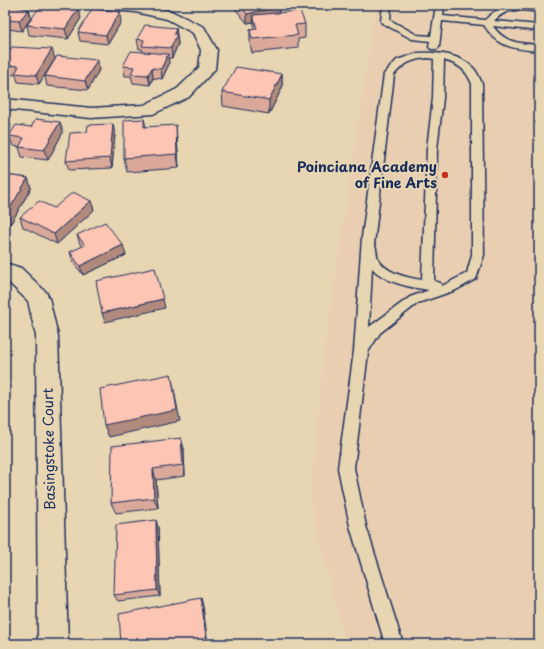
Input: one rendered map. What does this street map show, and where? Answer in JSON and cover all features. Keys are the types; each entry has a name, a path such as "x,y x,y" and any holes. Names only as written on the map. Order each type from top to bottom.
{"street":[{"path":"5,104 91,113 147,110 183,93 206,70 209,50 199,30 171,14 136,8 101,5"},
{"name":"Basingstoke Court","path":"5,271 14,274 38,298 47,336 53,644"}],"lane":[{"path":"387,5 385,21 416,37 435,39"},
{"path":"428,285 432,149 438,98 435,39 440,5"},
{"path":"487,23 499,10 508,6 539,9"},
{"path":"438,18 539,28"},
{"path":"487,23 492,32 503,41 514,46 539,48"},
{"path":"361,351 375,329 414,300 452,287 472,276 478,255 477,84 472,70 458,62 436,55 416,56 401,61 389,74 368,237 361,351 346,468 358,526 394,644"},
{"path":"368,237 373,261 391,277 428,285 452,287"}],"shaded area":[{"name":"Poinciana Academy of Fine Arts","path":"376,5 539,5 539,644 346,644 310,501 325,345"}],"building":[{"path":"5,5 18,5 17,7 29,9 19,21 5,20"},
{"path":"41,5 78,9 65,29 27,25"},
{"path":"240,5 278,5 279,6 247,14"},
{"path":"92,9 120,12 106,35 78,32"},
{"path":"300,11 305,24 295,25 298,35 252,39 250,30 257,29 253,15"},
{"path":"145,25 176,28 174,34 177,34 171,48 142,46 144,40 137,39"},
{"path":"12,47 52,49 36,75 15,73 19,66 5,65 5,57"},
{"path":"131,51 168,54 161,69 152,68 148,75 131,74 134,67 123,66"},
{"path":"57,56 97,60 85,81 45,76"},
{"path":"236,67 282,74 269,100 222,92"},
{"path":"36,119 60,122 44,150 19,147 24,138 9,136 16,125 31,127"},
{"path":"144,119 144,127 176,125 177,154 124,158 124,120"},
{"path":"113,124 110,158 66,161 70,133 87,132 88,125"},
{"path":"5,175 28,178 6,215 5,215"},
{"path":"73,192 91,201 54,234 20,217 39,201 54,208"},
{"path":"105,222 123,245 80,266 70,252 85,245 77,235"},
{"path":"155,268 163,299 102,313 96,281"},
{"path":"171,374 177,410 104,425 100,389"},
{"path":"181,438 183,465 153,469 154,498 111,503 112,446"},
{"path":"156,520 157,590 114,595 116,525"},
{"path":"201,598 207,644 121,644 119,614"}],"place":[{"name":"Poinciana Academy of Fine Arts","path":"445,175"}]}
